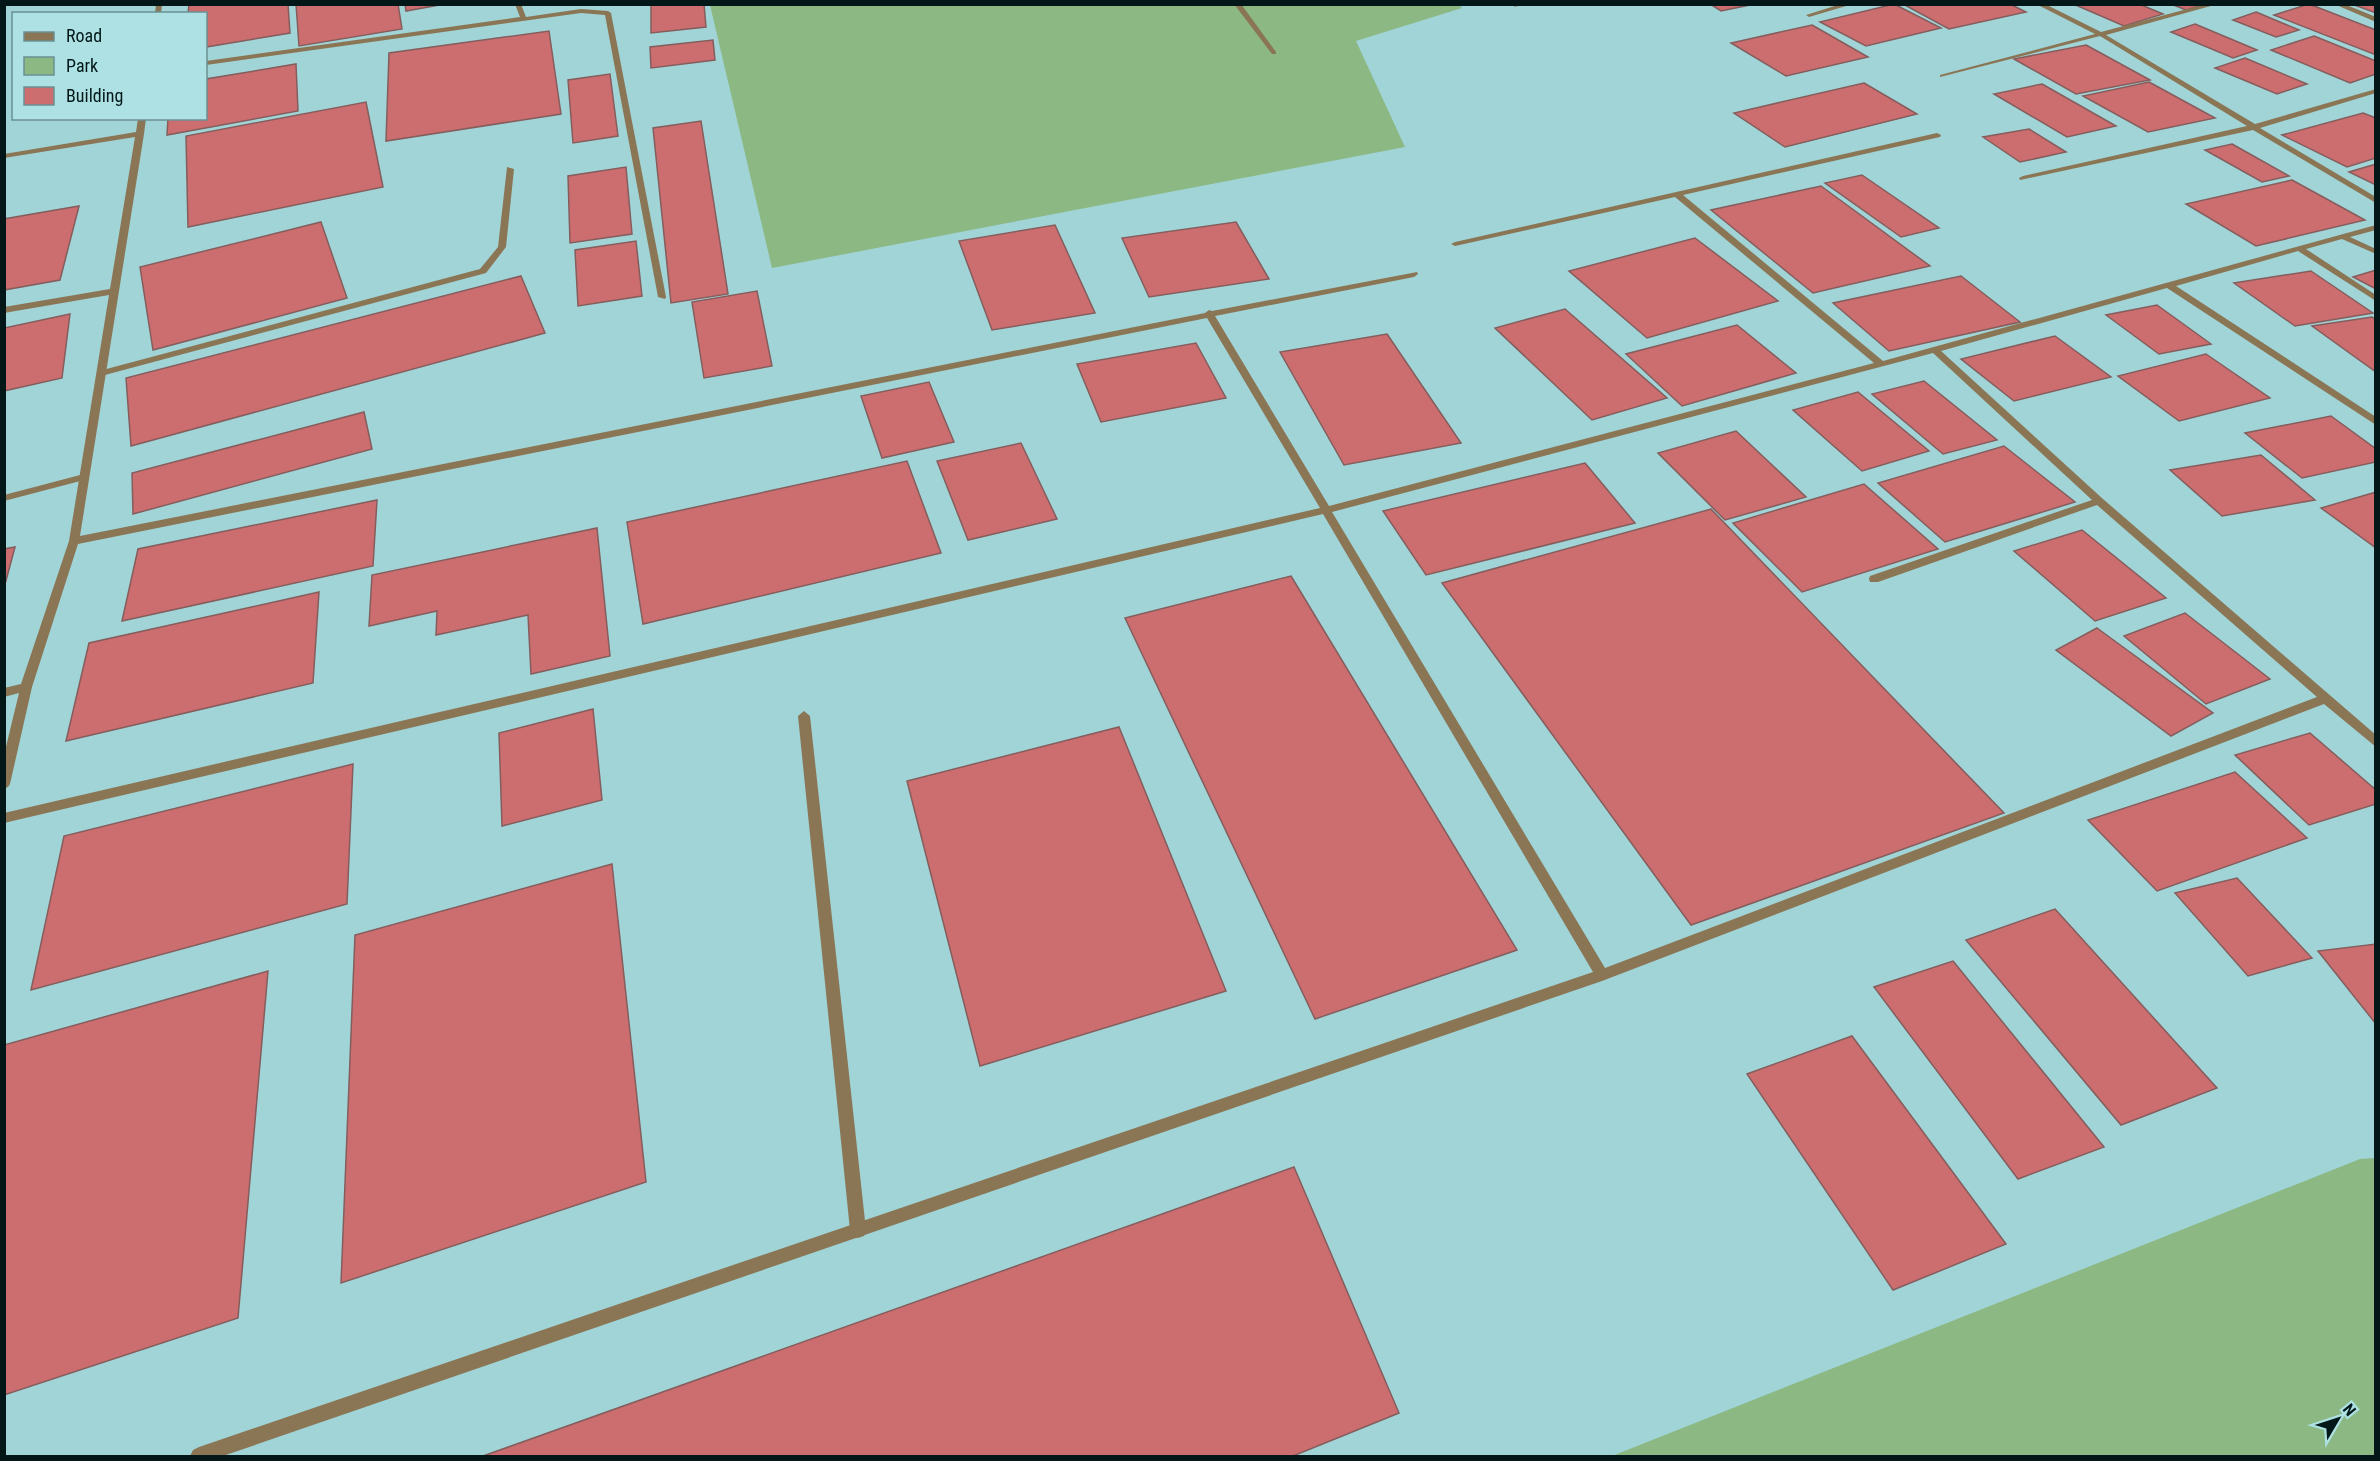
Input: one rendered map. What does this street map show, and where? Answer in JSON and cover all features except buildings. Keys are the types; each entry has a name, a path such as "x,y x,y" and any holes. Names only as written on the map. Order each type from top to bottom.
{"street":[{"path":"518,4 524,19"},
{"path":"1237,4 1275,53"},
{"path":"1809,15 1850,4"},
{"path":"2039,4 2102,34 2376,201"},
{"path":"1942,76 2215,4"},
{"path":"2337,4 2376,20"},
{"path":"207,63 581,11 608,13 662,297"},
{"path":"2023,178 2254,127 2376,91"},
{"path":"4,784 26,687 74,541 142,120"},
{"path":"4,156 140,134"},
{"path":"1455,244 1937,135"},
{"path":"102,373 483,271 502,247 510,169"},
{"path":"1677,194 1880,363"},
{"path":"4,818 1326,510 1935,350 2376,227"},
{"path":"2342,236 2376,252"},
{"path":"2299,248 2376,299"},
{"path":"74,541 1209,313 1414,274"},
{"path":"2169,285 2376,422"},
{"path":"4,310 115,291"},
{"path":"1209,313 1602,975"},
{"path":"1935,350 2099,501 2376,742"},
{"path":"4,498 84,477"},
{"path":"1874,579 2099,501"},
{"path":"4,693 26,687"},
{"path":"199,1456 1602,975 2325,699"},
{"path":"804,716 858,1230"}],"green space":[{"path":"1458,4 1462,8 1356,41 1405,147 772,268 710,5"},
{"path":"2375,1158 2375,1456 1612,1456 2360,1159"}]}
